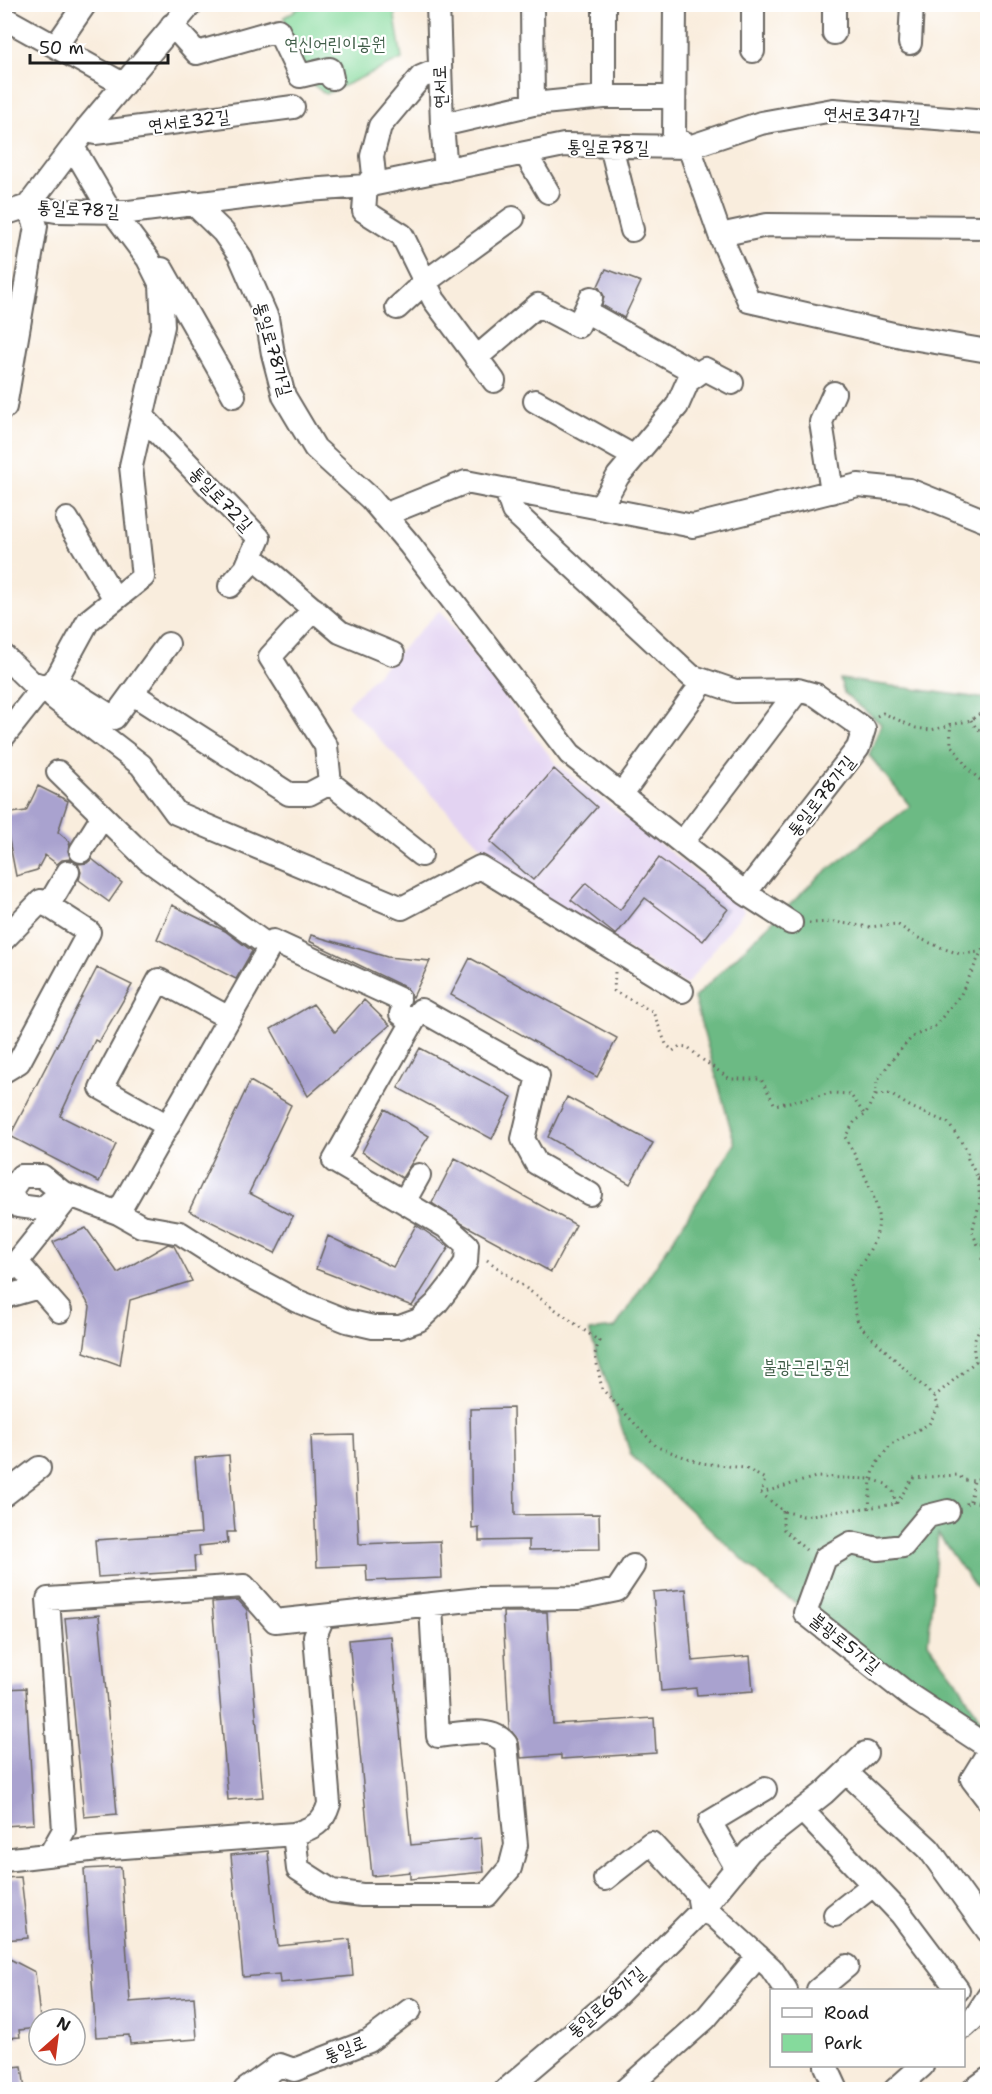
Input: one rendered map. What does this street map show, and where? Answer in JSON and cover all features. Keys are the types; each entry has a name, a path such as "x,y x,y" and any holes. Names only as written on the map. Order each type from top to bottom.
{"street":[{"path":"56,46 85,4"},
{"path":"28,206 87,128 191,4"},
{"name":"연서로","path":"438,4 442,125 446,170"},
{"path":"532,4 533,104"},
{"path":"603,97 604,4"},
{"path":"675,4 675,137 689,147 720,235 749,301 906,337 987,351"},
{"path":"753,4 753,51"},
{"path":"834,4 834,33"},
{"path":"910,43 912,4"},
{"path":"4,18 123,84"},
{"path":"172,25 197,53 278,30 300,76 330,69 332,78"},
{"path":"440,69 422,77 380,126 372,156 374,175 366,186 364,211 402,235 434,300 494,381"},
{"path":"442,125 533,104 603,97 674,97"},
{"name":"연서로32길","path":"87,128 95,133 293,107"},
{"name":"연서로34가길","path":"689,147 761,123 833,110 987,122"},
{"name":"통일로78길","path":"4,214 28,206 56,211 118,212 307,190 366,186 564,145 689,147"},
{"path":"611,146 632,230"},
{"path":"4,736 58,676 88,621 143,577 131,466 163,326 160,285 148,259 73,147"},
{"path":"525,153 548,192"},
{"name":"통일로78가길","path":"193,203 223,232 240,256 267,318 273,354 284,396 315,448 384,515 570,754 745,893 791,923"},
{"name":"통일로78길","path":"5,406 10,347 36,226 28,206"},
{"name":"통일로78길","path":"118,212 234,396"},
{"path":"397,308 425,282 513,218"},
{"path":"720,235 767,225 987,227"},
{"path":"476,358 538,305 578,326 588,304 698,374"},
{"path":"600,508 618,476 633,456 677,406 688,381 705,369 732,382"},
{"path":"832,492 821,422 834,393"},
{"path":"535,401 633,456"},
{"name":"통일로72길","path":"142,417 259,538 251,556 314,609"},
{"path":"384,515 432,493 466,482 693,526 858,485 909,490 987,522"},
{"path":"506,490 513,511 691,676 735,692 798,690 816,695 864,729"},
{"path":"67,519 115,599"},
{"path":"230,586 246,568 251,556"},
{"path":"393,654 340,632 314,609 270,657 326,746 330,783 421,855"},
{"path":"4,656 31,682 46,687 63,686 114,718 168,644"},
{"path":"621,795 704,681"},
{"path":"46,687 54,698 141,765 176,813 402,908 480,867 682,991"},
{"path":"682,843 798,690"},
{"path":"133,694 289,794 309,794 330,783"},
{"name":"통일로78가길","path":"745,893 858,748 864,729"},
{"path":"58,772 148,860 270,947"},
{"path":"81,851 103,816"},
{"path":"48,906 68,872"},
{"path":"4,939 41,901 89,932 18,1062 4,1071"},
{"path":"118,1212 273,941 399,999"},
{"path":"168,1126 101,1088 159,980 229,1018"},
{"path":"371,998 414,1020"},
{"path":"7,1188 21,1176 42,1176 62,1192 118,1212 141,1226 180,1233 232,1266 297,1301 347,1322 373,1327 400,1327 419,1320 454,1281 466,1262 467,1245 448,1228 334,1161 421,1010 538,1076 524,1139 536,1163 590,1194"},
{"path":"404,1202 419,1175"},
{"path":"60,1311 39,1287 10,1267 64,1203 62,1192"},
{"path":"4,1297 39,1287"},
{"path":"4,1495 39,1468"},
{"path":"825,1558 851,1543 878,1549 903,1545 928,1516 948,1511"},
{"name":"불광로5가길","path":"825,1558 805,1613 909,1695 987,1747"},
{"path":"51,1853 64,1830 48,1599 244,1586 275,1621 431,1606 479,1599 578,1598 617,1590 633,1566"},
{"path":"294,1834 298,1869 332,1891 362,1895 487,1895 510,1868 516,1845 506,1744 500,1737 490,1732 438,1736 431,1606"},
{"path":"4,1860 51,1853 294,1834 317,1826 325,1816 329,1804 315,1636 323,1617"},
{"name":"통일로68가길","path":"506,2090 613,2000 702,1911 750,1851 802,1810 866,1753"},
{"path":"987,1753 972,1779 987,1800"},
{"path":"846,1772 928,1849 987,1931"},
{"path":"736,1867 710,1822 765,1789"},
{"path":"802,1810 901,1914 957,1989"},
{"path":"605,1879 651,1843 698,1894 702,1911 713,1915 771,1968 785,1989"},
{"path":"835,1915 873,1885"},
{"path":"626,2090 706,2018 758,1956"},
{"path":"819,1989 847,1966"},
{"path":"965,2024 981,2001"},
{"name":"통일로","path":"245,2090 280,2065 294,2070 369,2041 410,2010"},
{"path":"895,2090 921,2067"},
{"path":"973,2090 987,2079"}],"path":[{"path":"864,729 865,723 883,713 916,728 931,730 950,723 971,720 987,708"},
{"path":"971,720 977,729 987,732"},
{"path":"950,723 951,744 969,770 987,787"},
{"path":"791,923 834,922 870,927 897,924 916,937 945,949 960,954 980,952"},
{"path":"869,1509 872,1479 877,1462 891,1444 929,1424 938,1407 934,1397 859,1325 854,1312 854,1291 849,1282 868,1254 879,1227 874,1194 863,1177 845,1137 855,1121 865,1115 876,1095 877,1081 891,1060 912,1037 935,1026 961,994 987,938"},
{"path":"616,951 614,991 653,1012 666,1044 673,1051 680,1046 688,1047 700,1059 730,1079 761,1079 775,1105 832,1093 850,1094 865,1115"},
{"path":"876,1095 890,1094 911,1107 948,1123 967,1150 968,1159 978,1178 981,1201 972,1232 978,1245 986,1243 982,1259 987,1269"},
{"path":"978,1178 987,1182"},
{"path":"467,1245 599,1341 595,1354 602,1389 657,1447 701,1463 745,1468 765,1479 761,1493"},
{"path":"934,1397 976,1361 973,1353 975,1335 987,1322"},
{"path":"761,1493 783,1511 803,1516 896,1504 913,1478 958,1475 964,1480 974,1481 987,1473"},
{"path":"761,1493 816,1477 872,1479 886,1484 893,1492 896,1504"},
{"path":"974,1481 970,1502 987,1504"},
{"path":"783,1511 783,1529 803,1549 825,1558"}],"shaded area":[{"path":"440,610 556,764 745,910 686,985 512,879 347,705"}],"green space":[{"name":"연신어린이공원","path":"304,5 393,5 402,59 326,94 300,76 284,17"},
{"name":"불광근린공원","path":"840,679 987,699 987,1594 976,1588 938,1534 928,1643 957,1681 987,1731 987,1738 917,1692 829,1622 779,1593 631,1455 589,1331 615,1328 735,1144 694,998 816,879 910,806 869,755 881,724 844,693"}],"building":[{"path":"606,269 641,282 624,318 602,305 604,296 598,286"},
{"path":"554,769 597,807 533,880 490,842"},
{"path":"38,786 68,801 58,832 70,842 68,851 71,859 62,860 57,864 45,855 37,870 16,876 4,814 26,811"},
{"path":"659,858 728,909 703,941 645,898 616,935 571,900 586,883 620,910"},
{"path":"92,859 122,883 109,902 79,880 81,872 78,864 87,863"},
{"path":"172,905 225,931 252,951 236,979 157,939"},
{"path":"311,935 387,957 430,961 413,997 405,987 309,941"},
{"path":"470,958 617,1038 597,1077 451,995"},
{"path":"97,968 132,985 99,1042 95,1040 60,1116 116,1144 99,1182 10,1136"},
{"path":"364,1000 390,1025 308,1096 271,1029 313,1004 335,1032"},
{"path":"420,1048 512,1097 492,1139 398,1088"},
{"path":"250,1081 291,1105 249,1193 293,1216 275,1253 189,1211"},
{"path":"567,1097 653,1143 630,1184 548,1137"},
{"path":"385,1109 429,1136 402,1178 362,1152"},
{"path":"455,1158 576,1225 551,1272 463,1224 432,1203"},
{"path":"416,1225 449,1247 412,1306 316,1269 328,1236 393,1267"},
{"path":"86,1228 118,1273 168,1244 174,1246 192,1281 130,1300 120,1365 84,1352 90,1307 53,1242"},
{"path":"513,1408 515,1515 599,1514 600,1549 529,1550 529,1540 479,1541 479,1528 472,1529 470,1409"},
{"path":"354,1435 359,1544 440,1541 442,1578 367,1581 366,1565 317,1567 311,1436"},
{"path":"229,1455 235,1532 227,1532 228,1543 199,1546 200,1556 194,1556 195,1571 98,1577 95,1540 201,1533 195,1458"},
{"path":"686,1589 692,1661 750,1656 753,1691 697,1695 696,1688 661,1691 653,1592"},
{"path":"238,1600 247,1610 263,1797 228,1800 212,1602"},
{"path":"503,1612 547,1612 553,1724 654,1718 656,1753 561,1759 561,1755 521,1758 519,1742 509,1728"},
{"path":"99,1615 117,1814 84,1817 65,1618"},
{"path":"391,1636 411,1845 481,1838 484,1872 410,1879 410,1872 372,1876 349,1640"},
{"path":"26,1688 34,1824 4,1826 4,1689"},
{"path":"268,1851 278,1946 350,1939 353,1976 280,1983 279,1974 243,1977 231,1855"},
{"path":"121,1867 130,2002 194,1997 197,2039 130,2044 129,2035 96,2037 84,1869"},
{"path":"21,1877 28,1938 4,1940 4,1878"},
{"path":"4,1956 35,1972 39,2007 27,2007 27,2029 19,2030 20,2037 4,2038"},
{"path":"22,2066 25,2090 4,2090 4,2068"}]}
